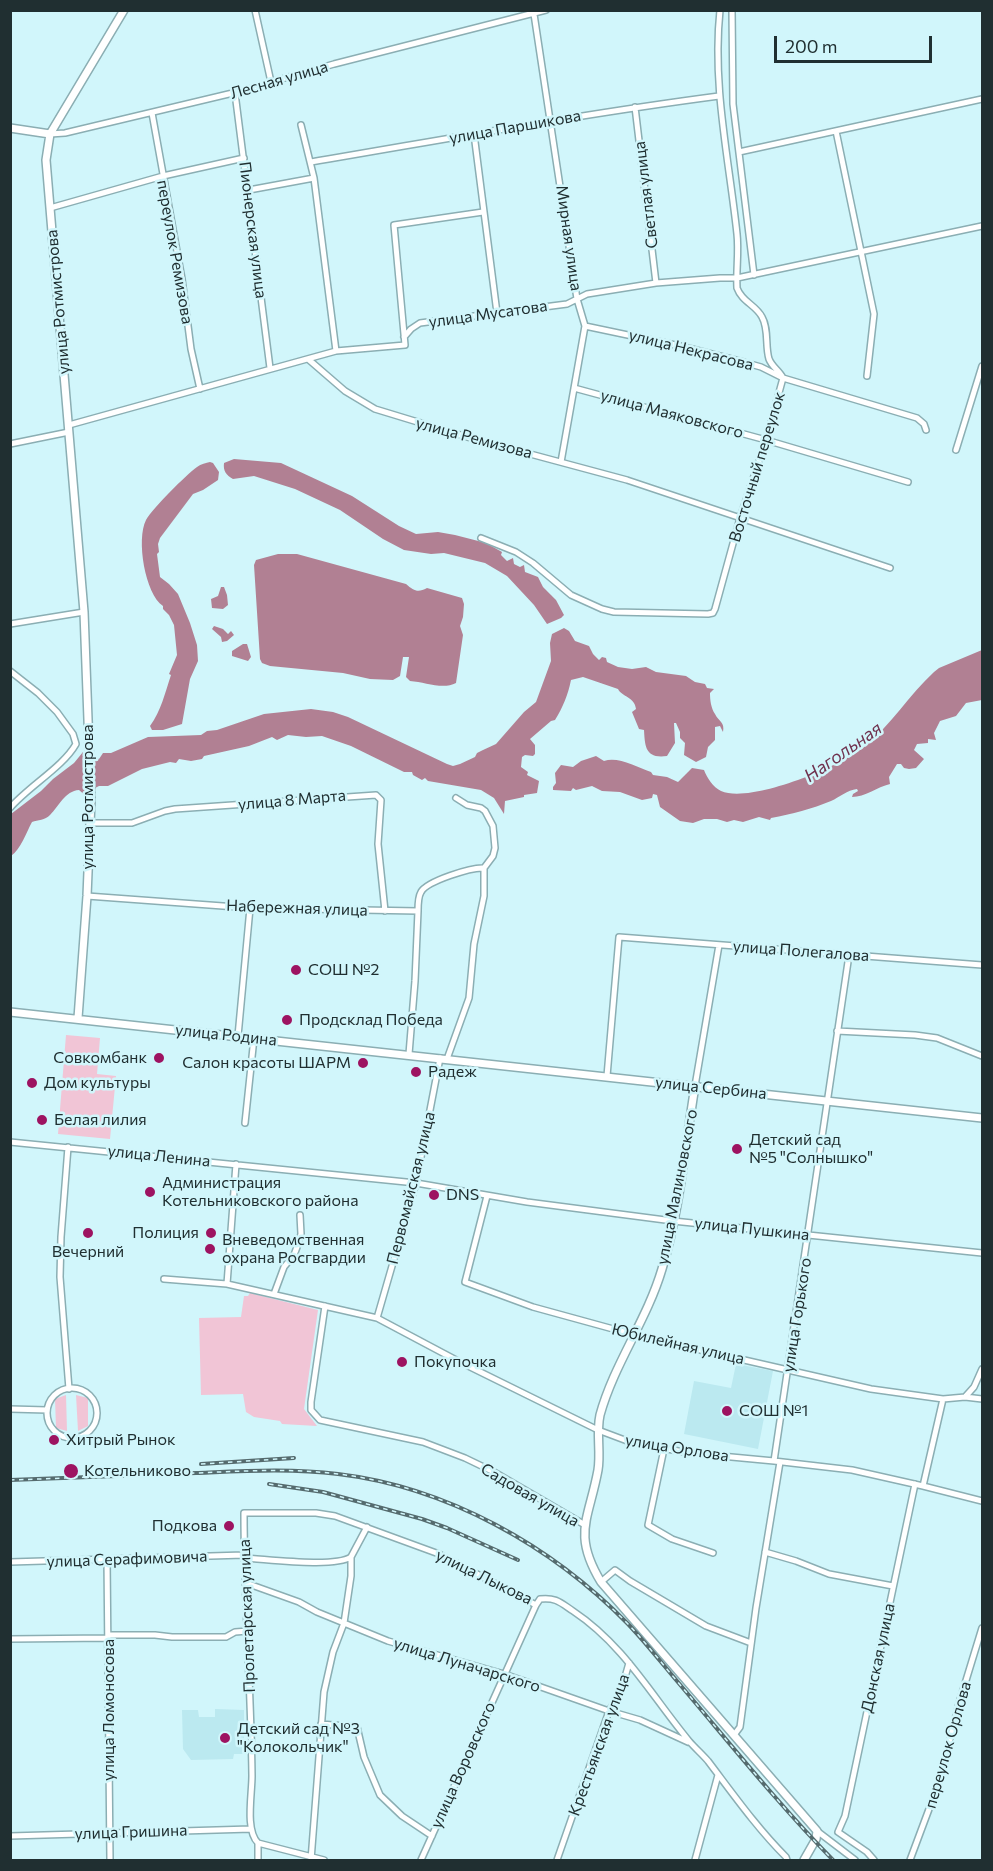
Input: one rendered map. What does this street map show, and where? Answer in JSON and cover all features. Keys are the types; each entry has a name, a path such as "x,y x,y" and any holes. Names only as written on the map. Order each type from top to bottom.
{"street":[{"name":"улица Ротмистрова","path":"78,1018 91,823 84,612 46,160 50,134 124,10"},
{"path":"255,10 271,82"},
{"name":"Лесная улица","path":"10,128 50,134 65,133 235,93 546,10"},
{"name":"Восточный переулок","path":"481,538 516,552 533,563 571,595 602,609 614,612 708,614 713,613 717,605 740,518 766,440 783,378 770,363 763,318 740,296 737,288 738,236 719,96 717,38 720,10"},
{"path":"732,10 733,104 754,275"},
{"name":"Мирная улица","path":"534,14 552,120 577,299 585,326 561,462"},
{"name":"Пионерская улица","path":"235,93 270,368"},
{"name":"улица Паршикова","path":"311,162 552,120 719,96"},
{"path":"739,152 982,99"},
{"name":"Светлая улица","path":"635,107 656,283"},
{"name":"переулок Ремизова","path":"152,113 182,279 191,349 200,389"},
{"path":"10,444 336,351 314,178 301,125"},
{"path":"836,131 874,314 867,376"},
{"path":"474,134 497,313"},
{"name":"улица Ротмистрова","path":"50,207 163,176 244,158"},
{"path":"249,190 314,178"},
{"path":"404,337 394,225 483,212"},
{"name":"улица Мусатова","path":"336,351 405,345 404,337 420,323 567,304 587,294 656,283 737,278 982,226"},
{"name":"улица Некрасова","path":"585,326 743,362 783,378 917,418 924,424 926,430"},
{"name":"улица Ремизова","path":"308,359 345,391 375,409 466,437 627,480 890,568"},
{"path":"956,450 982,366"},
{"name":"улица Маяковского","path":"574,388 766,440 908,482"},
{"path":"10,624 84,612"},
{"path":"10,671 38,693 57,712 73,734 76,744 61,761 10,807"},
{"name":"улица 8 Марта","path":"91,823 139,822 165,811 175,810 376,795 381,800 378,844 386,911"},
{"name":"Первомайская улица","path":"377,1318 416,1183 444,1058 470,998 474,944 484,896 484,868 493,856 495,848 490,818 482,808 467,805 456,798"},
{"path":"409,1054 420,894 426,887 453,875 484,868"},
{"name":"Набережная улица","path":"87,896 250,908 418,911"},
{"path":"238,1036 250,908"},
{"name":"улица Полегалова","path":"607,1076 619,937 982,965"},
{"name":"улица Малиновского","path":"585,1525 598,1468 600,1416 614,1376 655,1291 674,1221 719,945"},
{"name":"улица Горького","path":"734,1735 740,1727 788,1369 849,955"},
{"name":"улица Родина","path":"10,1012 444,1058"},
{"path":"837,1031 937,1038 982,1056"},
{"path":"245,1124 254,1038"},
{"name":"улица Сербина","path":"444,1058 982,1118"},
{"name":"улица Ленина","path":"10,1142 416,1183"},
{"path":"68,1147 60,1277 69,1389"},
{"path":"227,1284 236,1164"},
{"name":"улица Пушкина","path":"416,1183 488,1196 674,1221 982,1253"},
{"name":"Юбилейная улица","path":"488,1196 465,1282 533,1307 635,1335 871,1389 942,1399 964,1397 982,1399"},
{"path":"274,1294 284,1267 294,1255 297,1247 301,1234 300,1215"},
{"name":"улица Орлова","path":"164,1279 227,1284 377,1318 598,1430 630,1442 689,1453 852,1470 982,1502"},
{"name":"Садовая улица","path":"325,1306 311,1402 311,1410 320,1420 423,1442 465,1458 525,1489 585,1525 590,1564 601,1582 817,1831 855,1860"},
{"path":"964,1397 981,1380 982,1369"},
{"path":"69,1389 87,1394 94,1403 96,1414 90,1430 75,1438 64,1437 54,1431 47,1416 47,1410 56,1394 69,1389"},
{"path":"923,1486 942,1399"},
{"path":"10,1408 47,1410"},
{"path":"664,1449 648,1525 672,1539 713,1553"},
{"name":"Донская улица","path":"874,1860 867,1852 838,1832 844,1816 915,1484"},
{"name":"улица Лыкова","path":"244,1513 330,1515 439,1554 536,1605 540,1599 552,1598 594,1624 614,1644 689,1742 706,1759 763,1833 787,1860"},
{"name":"Пролетарская улица","path":"244,1513 252,1778 251,1829 258,1843 258,1860"},
{"path":"311,1859 326,1678 344,1623 351,1576 351,1557 367,1527"},
{"path":"765,1552 829,1574 893,1586"},
{"name":"улица Серафимовича","path":"10,1562 244,1557 297,1563 340,1561 351,1557"},
{"name":"улица Ломоносова","path":"107,1559 110,1860"},
{"path":"601,1582 615,1570 706,1626 751,1643"},
{"name":"улица Луначарского","path":"246,1582 299,1602 388,1641 504,1674 640,1720 689,1742"},
{"name":"улица Воровского","path":"421,1860 536,1605"},
{"name":"переулок Орлова","path":"910,1860 939,1785 960,1700 982,1628"},
{"path":"10,1640 155,1635 226,1637 235,1632 248,1631"},
{"name":"Крестьянская улица","path":"557,1860 609,1711 621,1691 628,1663"},
{"path":"321,1724 357,1727 364,1757 380,1795 402,1816 432,1836"},
{"path":"695,1860 718,1775"},
{"name":"улица Гришина","path":"10,1836 251,1829"},
{"path":"804,1860 815,1842 817,1831"},
{"path":"258,1843 311,1859 324,1860"}],"shaded area":[{"path":"234,459 281,463 352,496 399,526 416,534 438,532 486,543 502,552 501,555 507,561 513,558 514,564 520,567 524,565 525,572 538,577 543,587 556,600 564,615 547,624 534,605 507,576 485,563 444,553 431,554 404,550 383,539 340,510 295,489 254,476 233,479 228,476 224,463"},
{"path":"210,462 219,472 218,480 193,494 160,538 158,544 160,577 178,594 197,645 198,661 190,679 182,724 163,730 152,730 150,726 162,702 171,675 169,674 177,655 174,625 151,590 147,579 142,552 143,529 146,520 178,484 197,467"},
{"path":"278,554 297,554 406,584 416,590 427,588 462,598 464,604 460,626 463,635 456,683 440,686 410,681 406,677 409,657 403,657 400,676 393,680 370,679 343,673 270,666 262,663 254,565 256,560"},
{"path":"221,587 224,587 228,605 223,609 212,608 211,599 218,596"},
{"path":"214,626 223,629 228,634 231,631 234,635 222,642 221,637 212,629"},
{"path":"564,628 569,631 575,641 589,646 599,660 602,657 618,667 632,669 646,667 656,672 686,676 695,682 705,684 707,688 714,689 710,693 711,704 722,724 723,732 720,726 715,727 715,740 708,747 706,757 696,762 684,755 685,743 680,738 676,723 674,723 675,743 667,756 650,753 646,746 644,730 639,729 632,712 636,709 633,702 618,689 583,677 571,680 565,701 555,720 530,739 535,745 535,754 522,757 521,767 528,772 527,775 539,781 537,793 505,801 504,814 494,798 481,790 428,781 425,778 422,780 412,772 404,772 351,746 322,736 288,735 277,740 272,737 249,746 204,756 202,759 191,761 179,759 176,763 170,762 142,769 108,786 95,788 94,757 99,759 103,753 111,753 148,737 201,735 207,731 217,730 264,714 311,709 348,717 447,764 453,766 460,764 496,744 536,702 551,661 552,634"},
{"path":"247,644 251,657 248,661 232,656 232,651"},
{"path":"982,650 982,700 966,703 956,716 940,721 934,733 936,740 928,739 928,743 917,744 914,750 924,759 916,768 904,768 901,764 897,764 889,777 890,784 862,795 852,797 858,791 853,790 824,804 770,820 759,817 743,822 704,819 693,823 680,821 660,807 657,795 653,794 652,798 642,800 620,792 602,791 592,786 576,790 573,788 571,791 553,790 556,783 555,773 561,765 573,767 581,761 596,756 604,761 615,760 627,763 651,772 653,775 667,777 678,782 692,768 704,770 718,789 735,794 773,788 795,781 836,764 864,747 934,672"},
{"path":"83,752 86,796 79,790 74,791 66,796 48,817 32,822 20,845 11,856 11,814 74,763"},
{"path":"66,1035 100,1038 97,1074 116,1076 110,1139 58,1134"},
{"path":"250,1293 318,1310 304,1409 317,1426 282,1424 280,1421 254,1417 246,1412 243,1394 201,1395 199,1318 241,1317 244,1296"},
{"name":"СОШ №1","path":"736,1364 773,1371 758,1449 684,1434 694,1381 731,1388"},
{"path":"66,1395 67,1431 56,1428 55,1399"},
{"path":"76,1395 88,1398 88,1426 78,1431"},
{"path":"215,1709 244,1710 244,1754 234,1754 233,1759 191,1760 183,1749 182,1710 198,1710 199,1717 215,1717"}],"railway":[{"path":"201,1464 294,1458"},
{"path":"10,1480 303,1471 379,1481 419,1492 458,1507 532,1546 566,1569 628,1624 775,1797 833,1860"},
{"path":"269,1484 323,1492 422,1519 518,1560"}],"place":[{"name":"СОШ №2","path":"296,970"},
{"name":"Продсклад Победа","path":"287,1020"},
{"name":"Совкомбанк","path":"159,1058"},
{"name":"Салон красоты ШАРМ","path":"363,1063"},
{"name":"Радеж","path":"416,1072"},
{"name":"Дом культуры","path":"32,1083"},
{"name":"Белая лилия","path":"42,1120"},
{"name":"Детский сад №5 \"Солнышко\"","path":"737,1149"},
{"name":"Администрация Котельниковского района","path":"150,1192"},
{"name":"DNS","path":"434,1195"},
{"name":"Вечерний","path":"88,1233"},
{"name":"Полиция","path":"211,1233"},
{"name":"Вневедомственная охрана Росгвардии","path":"210,1249"},
{"name":"Покупочка","path":"402,1362"},
{"name":"СОШ №1","path":"727,1411"},
{"name":"Хитрый Рынок","path":"54,1440"},
{"name":"Котельниково","path":"71,1471"},
{"name":"Подкова","path":"229,1526"},
{"name":"Детский сад №3 \"Колокольчик\"","path":"225,1738"}],"water label":[{"name":"Нагольная","path":"843,752"}]}
